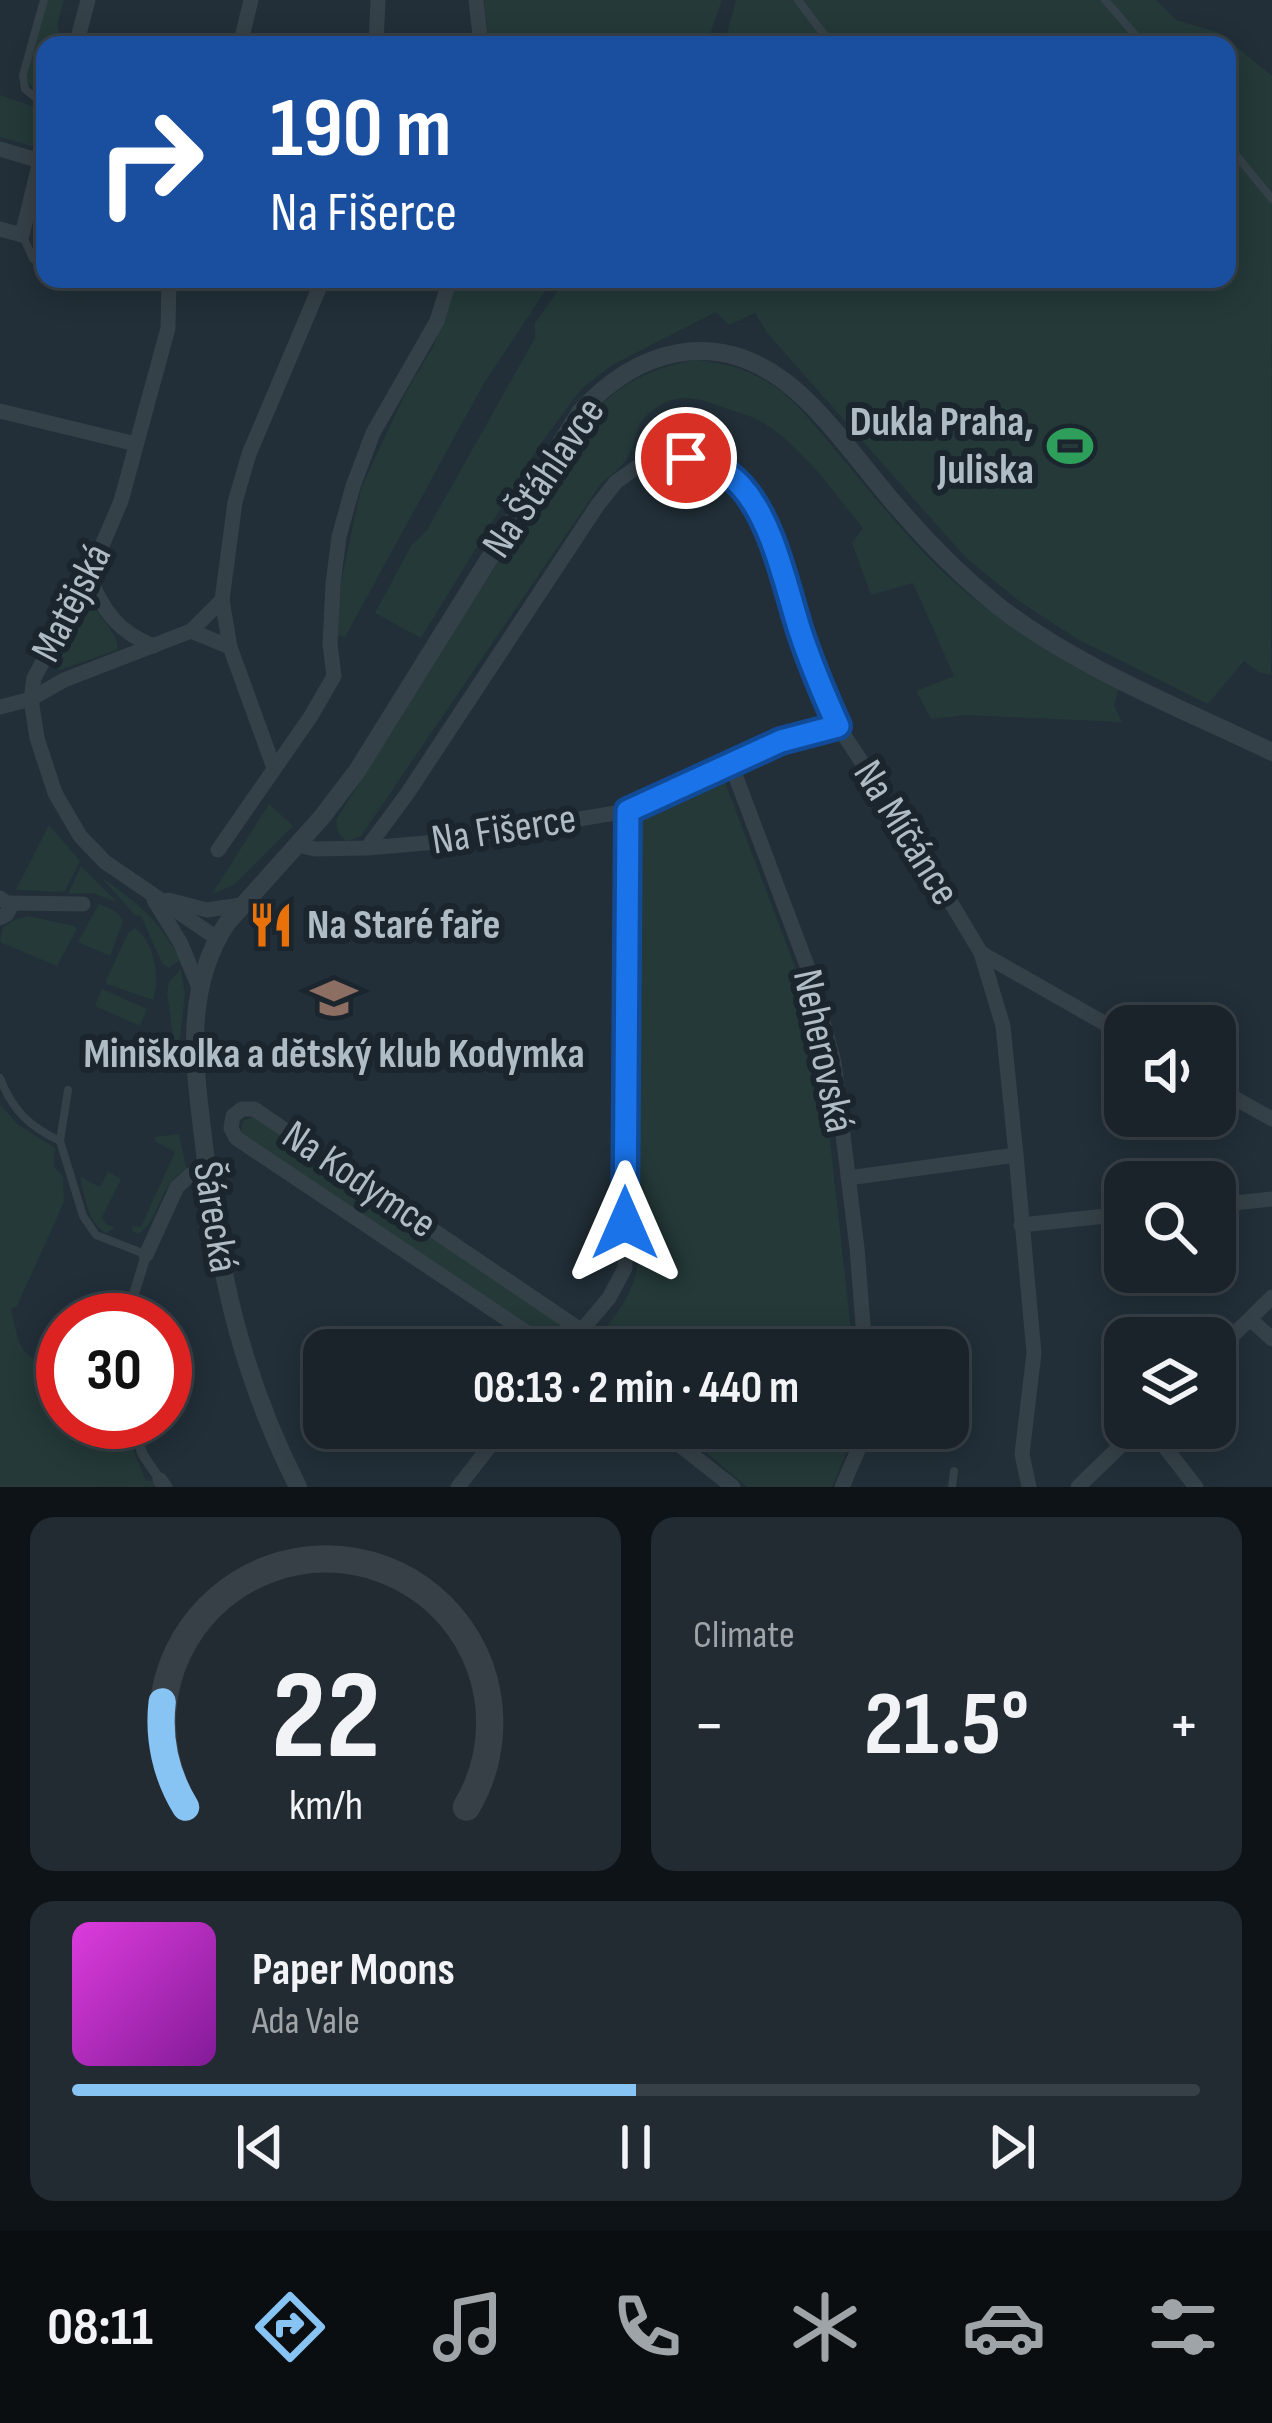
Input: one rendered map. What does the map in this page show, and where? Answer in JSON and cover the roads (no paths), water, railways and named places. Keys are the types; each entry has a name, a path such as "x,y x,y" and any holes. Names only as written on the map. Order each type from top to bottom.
{"street":[{"path":"78,36 88,0"},
{"path":"242,36 251,0"},
{"path":"376,36 377,0"},
{"path":"476,0 481,36"},
{"path":"0,149 36,158"},
{"path":"0,230 22,235 36,182"},
{"name":"Matějská","path":"169,288 168,328 121,501 89,576 34,678 31,699 37,738 55,793 80,836 105,862 218,939"},
{"path":"274,768 230,647 222,600 235,502 249,454 318,288"},
{"path":"218,850 334,676 330,644 333,584 353,486 374,433 437,321 447,288"},
{"name":"Na Šťáhlavce","path":"218,939 241,905 298,845 357,771 581,411 619,376 646,362 695,350 737,357 782,380 948,562 1028,627 1093,665 1272,752"},
{"path":"0,411 136,444"},
{"name":"Na Míčánce","path":"367,848 616,482 658,460 712,462 727,472 761,514 815,676 838,726 981,953 1004,1026 1034,1352 1022,1454 1029,1487"},
{"path":"89,576 99,601 123,630 154,646"},
{"path":"0,707 31,699 64,680 190,631 222,600"},
{"path":"190,631 230,647"},
{"name":"Na Fišerce","path":"298,845 367,848 437,842 628,811 781,741 838,726"},
{"name":"Neherovská","path":"731,764 809,971 834,1062 863,1329"},
{"path":"584,1329 625,1268 628,811"},
{"name":"Matějská","path":"149,892 194,909 241,905"},
{"name":"Matějská","path":"149,892 180,942 200,990"},
{"path":"0,918 7,914 5,901 83,904"},
{"name":"Šárecká","path":"218,939 195,1012 194,1070 215,1231 236,1332 265,1415 298,1487"},
{"path":"981,953 1104,1023"},
{"path":"1236,1099 1272,1119"},
{"name":"Na Kodymce","path":"522,1329 236,1138 231,1128 233,1116 242,1108 254,1109 579,1329"},
{"path":"848,1178 1016,1155"},
{"path":"134,1293 177,1187 190,1174 207,1170"},
{"path":"1236,1203 1272,1199"},
{"path":"1022,1225 1104,1216"},
{"path":"1236,1333 1272,1298"},
{"path":"1250,1319 1272,1339"},
{"path":"141,1449 163,1484"},
{"path":"459,1487 488,1449"},
{"path":"685,1449 733,1487"},
{"path":"842,1487 859,1449"},
{"path":"1078,1487 1117,1449"},
{"path":"1166,1449 1196,1487"}],"lane":[{"path":"36,98 25,88 23,75 44,0"},
{"path":"799,0 825,36"},
{"path":"1105,0 1136,36"},
{"path":"1236,155 1272,199"},
{"path":"22,235 33,259"},
{"path":"0,1078 9,1102 22,1116 36,1130 60,1141"},
{"path":"68,1090 60,1141 83,1216 102,1239 146,1255"},
{"path":"952,1487 954,1471"}],"place":[{"name":"Dukla Praha, Juliska","path":"1070,446"},
{"name":"Na Staré faře","path":"271,925"},
{"name":"Miniškolka a dětský klub Kodymka","path":"334,998"}]}
